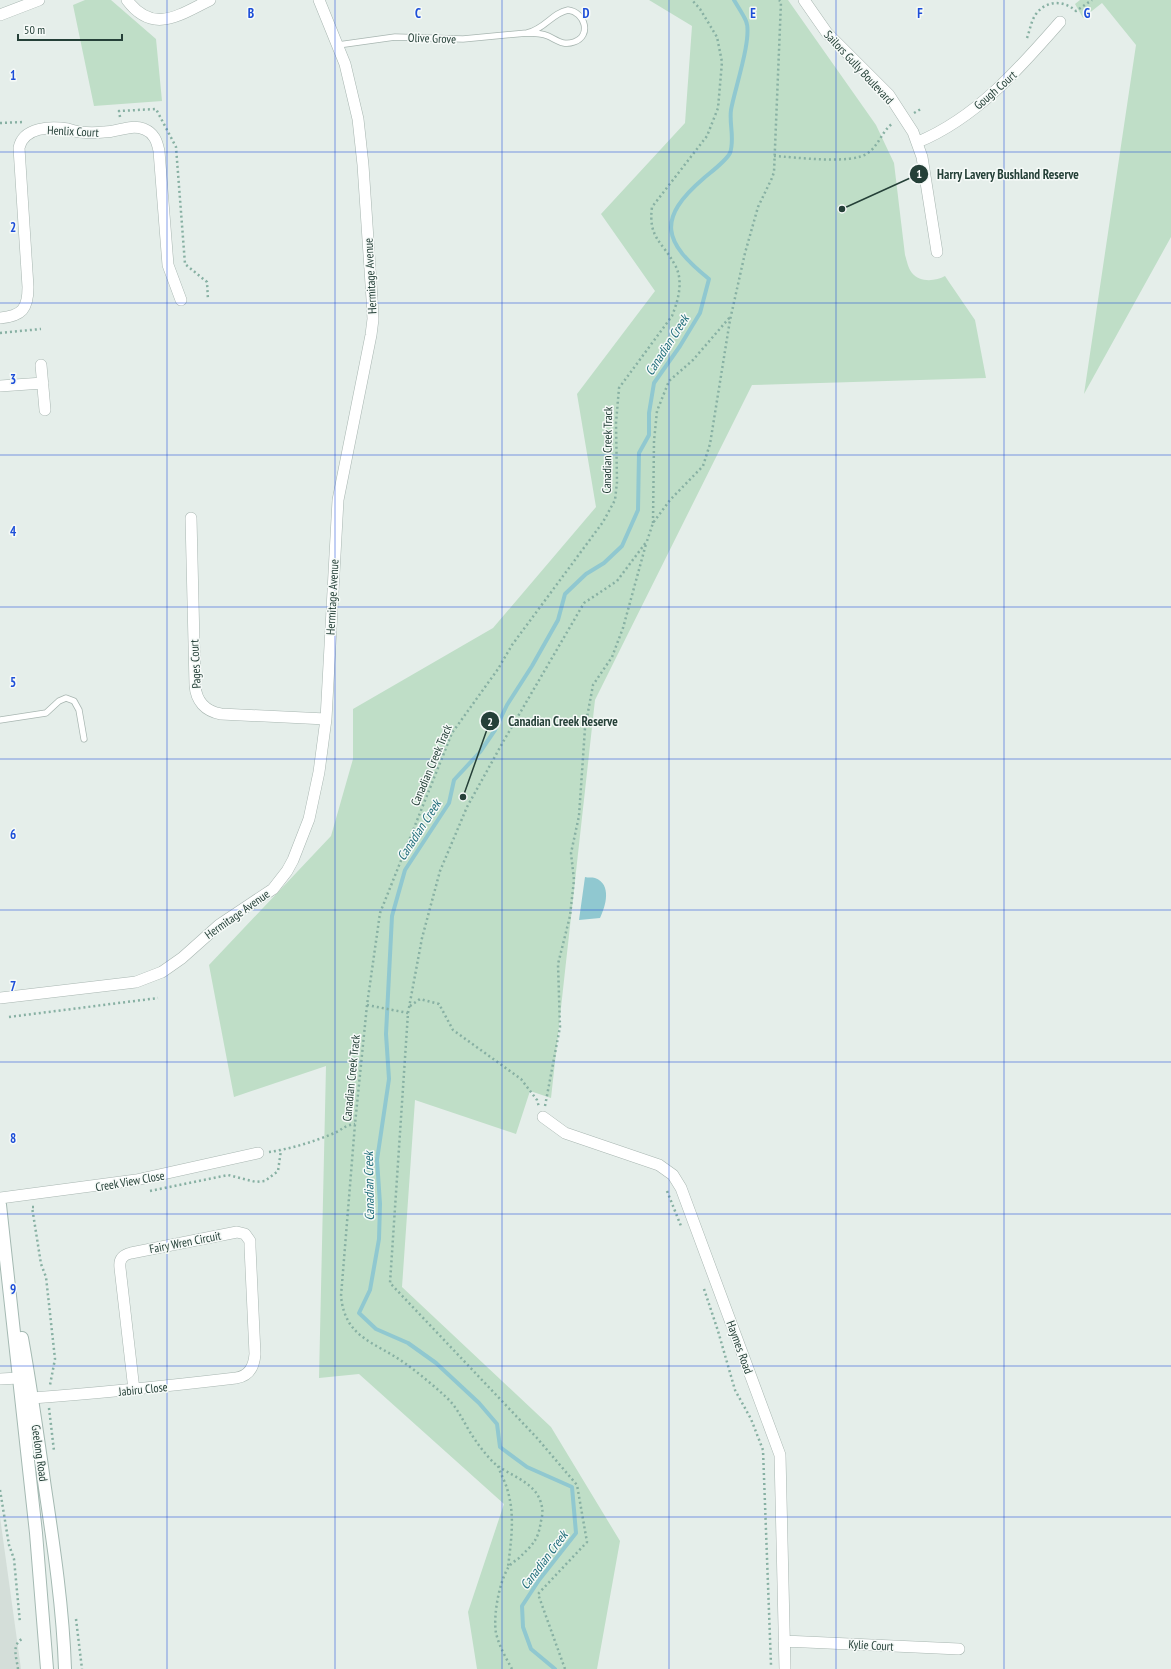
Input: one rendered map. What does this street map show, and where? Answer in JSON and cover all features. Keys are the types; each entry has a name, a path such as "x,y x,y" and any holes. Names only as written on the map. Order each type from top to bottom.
{"main road":[{"name":"Geelong Road","path":"0,1205 3,1239 27,1398 51,1532 62,1627 65,1669"},
{"name":"Geelong Road","path":"27,1398 47,1669"},
{"path":"44,1628 62,1627"}],"street":[{"path":"0,15 39,0"},
{"path":"127,0 141,14 152,19 163,20 179,15 210,0"},
{"name":"Hermitage Avenue","path":"0,998 128,983 162,972 174,964 218,925 273,889 287,871 293,860 309,819 319,772 326,719 338,506 371,335 373,310 360,128 353,94 338,45 319,0"},
{"name":"Sailors Gully Boulevard","path":"804,0 825,30 884,89 918,142 926,177 937,252"},
{"name":"Gough Court","path":"918,142 949,126 988,98 1024,64 1060,22"},
{"name":"Henlix Court","path":"0,318 19,313 24,308 27,299 28,287 19,148 22,139 27,133 44,129 66,129 80,132 106,132 135,127 147,130 155,137 159,150 168,265 181,300"},
{"path":"41,366 44,410"},
{"path":"0,386 43,383"},
{"name":"Pages Court","path":"191,518 195,685 196,694 200,702 206,709 220,714 326,719"},
{"name":"Haymes Road","path":"543,1117 565,1133 659,1165 673,1175 681,1188 780,1455 785,1669"},
{"name":"Creek View Close","path":"0,1198 100,1186 143,1179 258,1153"},
{"name":"Fairy Wren Circuit","path":"134,1390 120,1268 121,1259 131,1253 237,1232 242,1232 246,1235 250,1247 255,1354 251,1370"},
{"name":"Jabiru Close","path":"27,1398 134,1390 236,1378 243,1377 251,1370"},
{"path":"0,1379 24,1377"},
{"name":"Kylie Court","path":"784,1641 958,1649"}],"lane":[{"name":"Olive Grove","path":"338,45 395,37 463,38 527,32 539,33 561,43 568,44 576,42 581,37 584,26 578,13 568,10 561,12 541,27 527,32"},
{"path":"0,720 46,714 59,701 66,698 74,701 79,710 84,739"}],"path":[{"name":"Canadian Creek Track","path":"512,1669 496,1632 496,1612 500,1584 508,1567 536,1542 540,1530 543,1510 540,1498 533,1489 497,1466 470,1432 458,1410 447,1397 406,1364 360,1336 348,1323 342,1310 341,1296 355,1124 367,1005 380,913 452,733 498,669 512,645 603,522 615,500 617,482 616,423 619,388 672,316 677,304 680,287 676,266 653,232 650,221 652,207 707,136 718,108 722,62 718,37 700,9 692,0"},
{"path":"653,523 670,500 703,466 710,444 731,316 755,214 772,178 781,2 779,0"},
{"path":"1027,38 1036,12 1045,4 1060,1 1070,5 1076,11 1092,0"},
{"path":"120,121 119,111 156,109 176,147 184,264 207,282 208,300"},
{"path":"774,156 829,159 859,157 870,151 891,125 904,118"},
{"path":"0,123 30,121"},
{"path":"543,1117 560,1027 558,964 570,916 574,880 570,853 579,816 585,728 593,685 612,657 620,636 653,523 654,441 657,411 669,381 693,360 731,316"},
{"path":"0,333 41,330"},
{"path":"566,1669 538,1594 587,1542 577,1485 537,1438 390,1283 408,1013 422,938 440,871 467,807 584,603 617,581 647,541"},
{"path":"9,1017 158,998"},
{"path":"409,1006 420,999 439,1004 454,1030 520,1079 536,1100"},
{"path":"367,1005 408,1013"},
{"path":"258,1153 281,1150 334,1133 345,1125 355,1124"},
{"path":"143,1192 228,1175 256,1182 265,1181 278,1171 281,1150"},
{"path":"666,1188 682,1228"},
{"path":"39,1206 32,1207 41,1264 46,1277 55,1359 50,1382 49,1411 55,1455"},
{"path":"703,1285 736,1390 751,1419 763,1450 771,1669"},
{"path":"497,1466 508,1491 511,1504 512,1523 508,1567"},
{"path":"0,1490 9,1545 14,1559 20,1623"},
{"path":"76,1619 82,1669"},
{"path":"18,1669 15,1646 18,1641 22,1639"}],"shaded area":[{"path":"0,1517 21,1669 0,1669"}],"green space":[{"path":"85,0 111,0 156,39 162,101 94,106 73,5"},
{"path":"649,0 788,0 876,125 894,163 905,255 910,269 915,276 924,280 933,280 945,276 975,320 986,378 752,385 595,700 551,1098 530,1091 516,1134 415,1100 402,1287 551,1427 620,1541 597,1669 477,1669 468,1612 504,1504 359,1374 319,1378 326,1066 234,1097 209,965 331,836 353,759 353,709 493,628 596,507 577,394 655,291 601,214 685,123 692,26"},
{"path":"1080,0 1171,0 1171,237 1084,394 1136,45 1102,3 1083,18 1075,4"}],"water":[{"path":"585,877 595,878 600,881 606,890 606,902 600,918 579,920"}],"waterway":[{"name":"Canadian Creek","path":"555,1669 531,1649 523,1627 522,1606 539,1580 576,1533 572,1487 527,1467 500,1447 497,1424 479,1403 436,1363 408,1343 376,1329 359,1313 370,1290 379,1239 380,1204 377,1160 389,1079 386,1034 392,916 405,870 449,803 454,780 480,752 495,730 507,705 532,666 558,620 565,594 586,574 604,563 622,546 638,510 639,453 649,435 649,413 654,383 680,346 700,313 709,279 682,253 675,242 671,230 672,218 678,206 689,193 722,163 730,153 732,142 731,110 747,39 746,21 734,0"}],"place":[{"name":"Harry Lavery Bushland Reserve","path":"842,209"},
{"name":"Canadian Creek Reserve","path":"463,797"}]}
